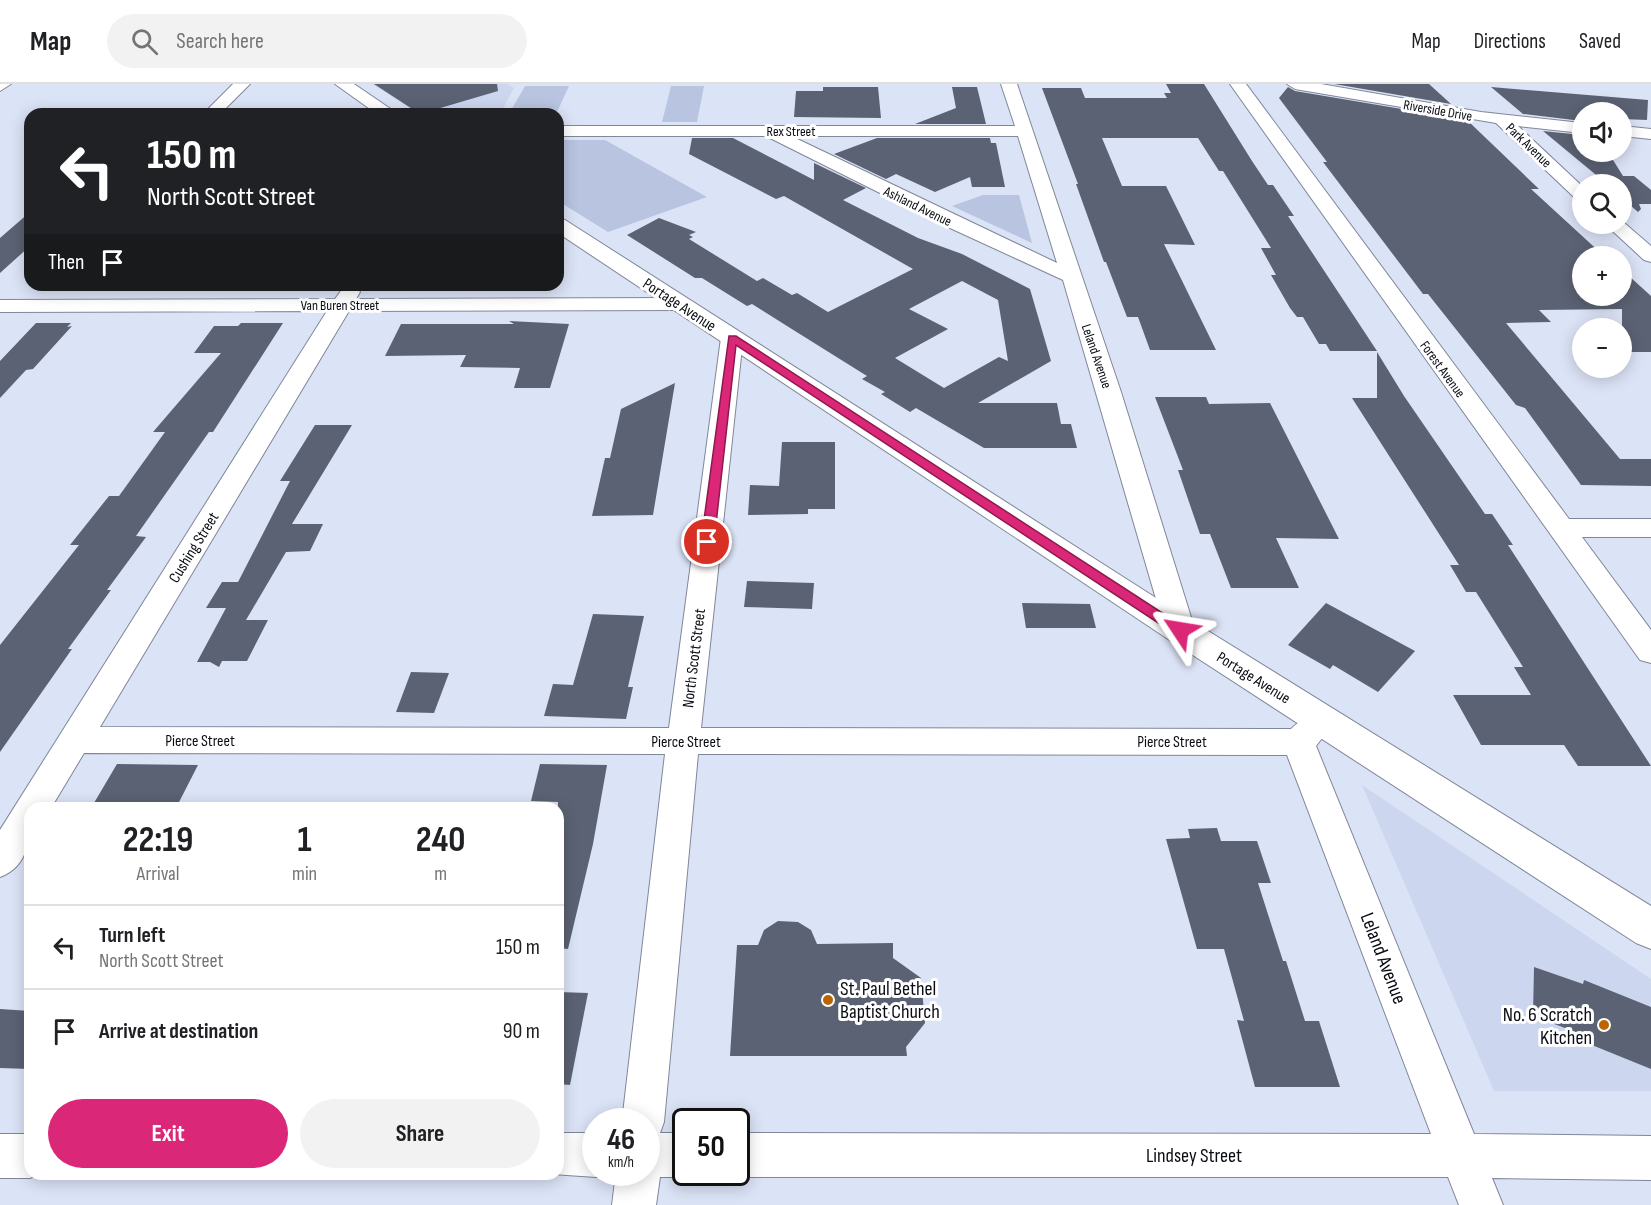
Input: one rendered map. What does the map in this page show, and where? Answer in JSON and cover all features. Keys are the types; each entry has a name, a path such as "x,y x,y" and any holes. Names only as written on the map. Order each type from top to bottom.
{"main road":[{"path":"342,84 380,108"},
{"name":"Portage Avenue","path":"564,228 1180,630 1310,731 1651,929"}],"street":[{"path":"217,108 242,84"},
{"name":"Leland Avenue","path":"1008,84 1109,392 1180,630"},
{"name":"Forest Avenue","path":"1238,84 1651,652"},
{"name":"Riverside Drive","path":"1295,84 1502,120 1572,127"},
{"name":"Park Avenue","path":"1502,120 1572,186"},
{"name":"Rex Street","path":"564,131 1024,131"},
{"name":"Ashland Avenue","path":"769,131 917,205 1070,276"},
{"path":"1632,132 1651,134"},
{"path":"1626,234 1651,256"},
{"path":"4,310 27,291"},
{"name":"Van Buren Street","path":"4,310 348,295 681,304"},
{"name":"Cushing Street","path":"37,802 348,295"},
{"name":"North Scott Street","path":"645,1108 684,741 732,338"},
{"path":"1559,528 1651,528"},
{"name":"Leland Avenue","path":"1310,731 1461,1155 1481,1205"},
{"name":"Pierce Street","path":"74,740 684,741 1310,731"},
{"path":"0,861 24,823"},
{"path":"564,1155 582,1155"},
{"name":"Lindsey Street","path":"750,1155 1461,1155 1651,1158"},
{"path":"0,1156 24,1156"},
{"path":"634,1205 636,1186"}],"shaded area":[{"path":"372,84 507,84 514,88 503,108 410,108"},
{"path":"525,86 569,86 559,108 512,108"},
{"path":"671,86 704,86 697,122 662,122"},
{"path":"564,140 605,140 707,197 608,232 564,205"},
{"path":"983,195 1019,195 1032,243 952,206"},
{"path":"1362,785 1651,979 1651,1091 1494,1091"}],"building":[{"path":"374,84 497,84 498,91 440,108 411,108"},
{"path":"1166,84 1204,84 1268,185 1273,185 1294,216 1288,216 1377,351 1330,351 1326,344 1319,344 1303,317 1297,317 1290,308 1271,275 1276,275 1261,248 1271,248 1223,171 1219,171 1198,138 1102,138 1122,186 1166,186 1195,245 1164,244 1216,350 1150,350 1138,317 1127,317 1106,262 1104,262 1042,88 1081,88 1085,98 1167,98 1164,93 1171,93"},
{"path":"1334,84 1429,84 1451,104"},
{"path":"823,87 878,87 881,118 794,117 796,91 823,91"},
{"path":"952,87 977,87 986,124 915,124 956,108"},
{"path":"1288,87 1295,91 1467,120 1539,189 1531,189 1572,227 1572,234 1580,234 1593,246 1572,246 1572,306 1632,306 1632,279 1651,296 1651,352 1632,352 1632,318 1622,318 1622,309 1539,310 1551,322 1506,323 1620,459 1651,459 1651,486 1581,485 1525,408 1516,405 1428,294 1423,294 1323,162 1327,162 1279,98"},
{"path":"1491,87 1648,100 1647,120 1632,119 1632,102 1572,102 1572,120 1523,114"},
{"path":"1543,131 1572,134 1572,155"},
{"path":"692,138 733,138 814,180 814,163 866,188 843,200 918,238 962,254 1030,289 1051,361 978,403 1057,403 1061,424 1071,424 1077,448 984,448 916,408 910,412 881,394 885,392 862,379 867,376 752,304 747,306 702,278 695,278 627,235 659,218 696,232 689,235 693,237 689,239 757,281 763,278 792,295 797,293 828,312 913,269 784,196 776,199 689,154","holes":["962,281 998,300 1008,361 999,357 944,388 895,358 948,329 909,309"]},
{"path":"877,138 990,138 991,143 996,143 1005,187 972,187 970,177 935,192 896,174 886,179 834,154"},
{"path":"1580,162 1614,162 1622,174 1595,174"},
{"path":"1632,176 1651,190 1651,204 1639,204 1641,209 1638,212 1632,207"},
{"path":"24,217 24,251 0,273 0,238"},
{"path":"509,321 569,324 550,388 514,388 520,368 460,367 466,355 385,356 401,324 514,324"},
{"path":"36,323 71,323 67,327 72,326 33,369 26,370 0,398 0,361"},
{"path":"241,323 283,323 213,432 209,432 136,536 146,537 107,590 111,590 68,649 72,649 0,752 0,645 79,545 70,545 109,496 119,496 165,432 153,432 221,353 194,353 214,326 238,326"},
{"path":"1377,352 1404,396 1485,514 1492,514 1513,545 1508,545 1651,766 1578,766 1564,745 1481,745 1453,695 1531,695 1514,667 1523,667 1476,592 1466,592 1450,565 1459,565 1352,398 1377,398"},
{"path":"675,383 653,515 592,516 605,458 610,458 621,409"},
{"path":"1155,397 1206,397 1209,404 1270,403 1339,539 1276,538 1299,588 1231,588 1210,534 1200,534 1178,470 1183,470"},
{"path":"315,425 352,425 292,524 323,524 310,551 286,552 246,620 268,620 247,661 222,661 219,667 210,662 197,662 226,608 206,608 222,582 238,582 290,481 280,481"},
{"path":"782,442 835,442 835,509 808,509 808,514 748,515 750,485 779,486"},
{"path":"747,581 814,583 812,609 744,607"},
{"path":"1022,603 1090,604 1096,628 1026,628"},
{"path":"1326,603 1415,651 1378,692 1333,665 1330,669 1288,645"},
{"path":"593,614 644,616 628,687 633,687 626,719 544,716 553,684 573,685"},
{"path":"411,672 449,673 434,713 396,712"},
{"path":"117,764 198,765 179,802 95,802"},
{"path":"540,764 607,765 593,844 568,949 564,949 564,802 531,801"},
{"path":"1217,828 1221,841 1257,841 1271,883 1258,883 1283,961 1286,961 1305,1021 1319,1021 1340,1087 1255,1087 1237,1020 1244,1021 1224,949 1197,949 1166,839 1190,838 1188,829"},
{"name":"St. Paul Bethel Baptist Church","path":"778,921 798,922 811,930 817,944 893,943 893,958 921,978 925,1023 906,1047 907,1056 730,1056 737,945 758,945 764,930"},
{"name":"No. 6 Scratch Kitchen","path":"1534,967 1583,984 1584,980 1651,1007 1651,1069 1582,1041 1581,1034 1533,1016"},
{"path":"564,992 588,993 570,1085 564,1084"},
{"path":"0,1009 24,1011 24,1069 0,1068"}],"place":[{"name":"St. Paul Bethel Baptist Church","path":"828,1000"},
{"name":"No. 6 Scratch Kitchen","path":"1604,1025"}],"route":[{"path":"707,542 732,338 1180,630"}]}
